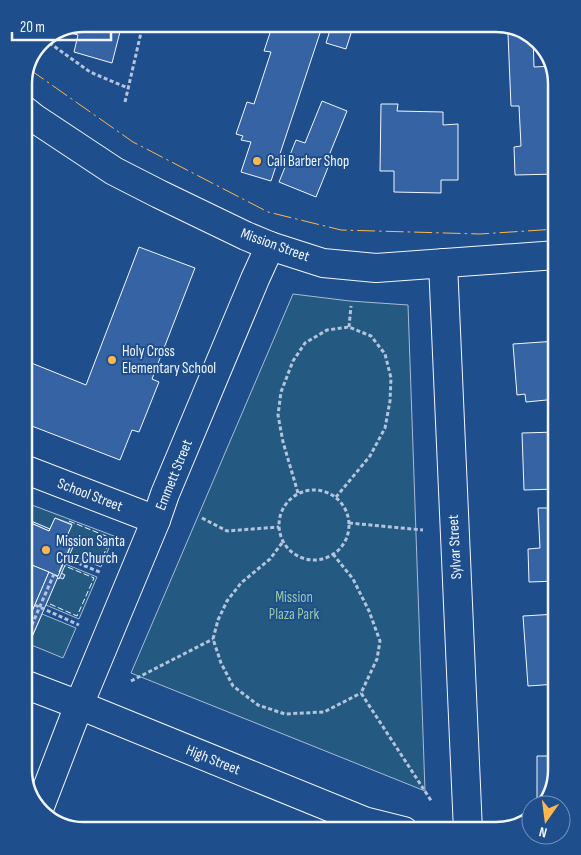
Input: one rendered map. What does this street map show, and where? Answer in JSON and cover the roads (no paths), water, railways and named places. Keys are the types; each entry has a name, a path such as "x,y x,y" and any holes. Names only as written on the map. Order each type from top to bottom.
{"street":[{"name":"Mission Street","path":"33,117 114,171 159,194 246,236 323,263 376,268 548,256"},
{"name":"Emmett Street","path":"42,801 78,705 270,246"},
{"name":"Sylvar Street","path":"443,263 468,822"},
{"name":"School Street","path":"32,472 156,520"},
{"name":"High Street","path":"32,687 355,822"}],"place":[{"name":"Cali Barber Shop","path":"257,161"},
{"name":"Holy Cross Elementary School","path":"112,360"},
{"name":"Mission Santa Cruz Church","path":"46,550"}],"park label":[{"name":"Mission Plaza Park","path":"294,606"}]}
